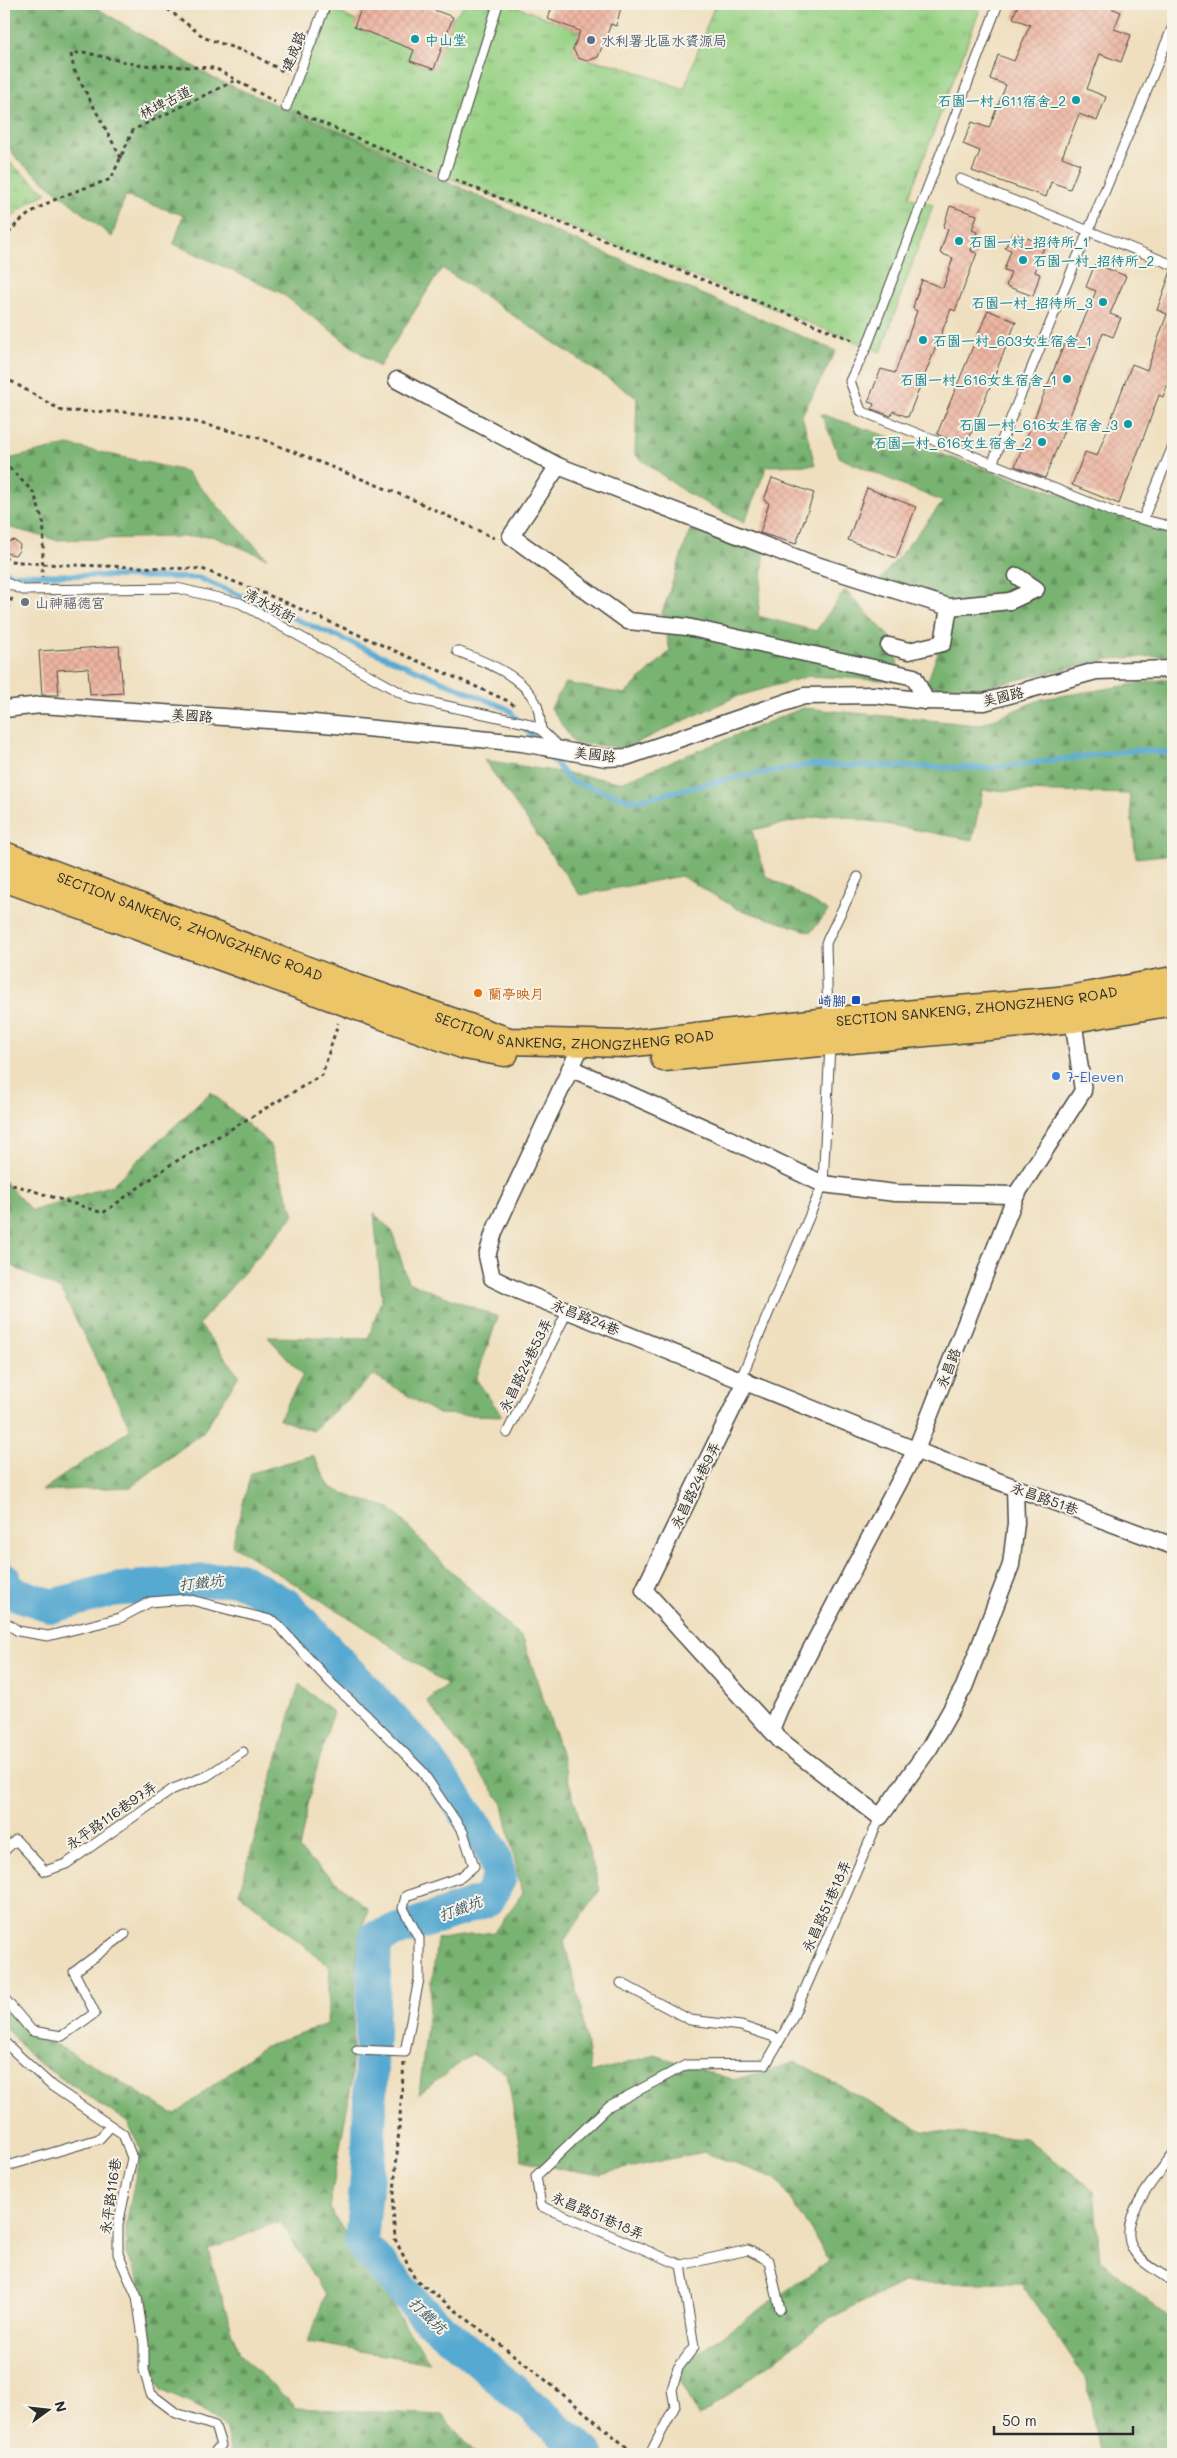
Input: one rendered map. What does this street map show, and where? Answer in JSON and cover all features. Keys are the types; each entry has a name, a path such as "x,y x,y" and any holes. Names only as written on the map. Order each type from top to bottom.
{"main road":[{"name":"SECTION SANKENG, ZHONGZHENG ROAD","path":"4,855 331,979 509,1041 575,1057 623,1062 829,1032 1071,1009 1173,1002"},
{"name":"SECTION SANKENG, ZHONGZHENG ROAD","path":"4,878 344,1004 465,1046 543,1059 575,1057"},
{"name":"SECTION SANKENG, ZHONGZHENG ROAD","path":"1071,1009 1173,980"}],"street":[{"path":"397,380 558,466 813,564 949,607 1010,601 1036,589 1017,576"},
{"path":"558,466 511,536 628,620 688,627 914,677 926,701"},
{"path":"889,646 909,651 943,643 949,607"},
{"name":"美國路","path":"4,709 41,705 314,723 522,743 606,758 626,758 804,696 875,696 926,701 984,702 1096,671 1173,669"},
{"name":"永昌路","path":"771,1730 780,1708 916,1450 1016,1195 1082,1090 1071,1009"},
{"path":"575,1057 722,1136 823,1184 895,1193 1016,1195"},
{"name":"永昌路24巷","path":"575,1057 494,1232 487,1256 492,1278 916,1450"},
{"name":"永昌路24巷9弄","path":"744,1380 644,1590 771,1730"},
{"name":"永昌路51巷","path":"916,1450 1173,1546"},
{"path":"771,1730 781,1741 880,1817 930,1747 964,1687 1011,1565 1016,1523 1015,1488"}],"lane":[{"name":"建成路","path":"286,107 326,4"},
{"path":"444,176 498,4"},
{"path":"998,4 867,346 850,381 861,411 1112,512 1173,527"},
{"path":"992,464 1173,26"},
{"path":"960,179 1173,265"},
{"path":"1143,519 1173,446"},
{"path":"4,582 16,589"},
{"name":"清水坑街","path":"16,589 177,588 240,603 410,698 526,723 541,730"},
{"path":"457,651 505,673 526,688 537,705 541,730 555,748"},
{"path":"744,1380 823,1184 829,1032 826,943 858,877"},
{"name":"永昌路24巷53弄","path":"507,1433 568,1310"},
{"path":"4,1621 18,1631 48,1636 120,1618 150,1602 187,1599 274,1621 332,1684 421,1770 464,1832 474,1866 461,1878 406,1896 403,1908 420,1938 419,1978 405,2052 356,2050"},
{"name":"永平路116巷97弄","path":"4,1851 16,1840 44,1871 66,1864 173,1789 208,1776 243,1752"},
{"name":"永昌路51巷18弄","path":"681,2265 541,2206 536,2176 609,2106 686,2065 766,2064 792,2019 880,1817"},
{"path":"4,1998 32,2030 62,2036 95,2013 74,1972 125,1934"},
{"path":"621,1982 690,2020 741,2026 780,2039"},
{"name":"永平路116巷","path":"4,2042 52,2086 122,2134 132,2158 118,2225 118,2254 137,2297 144,2344 144,2370 151,2394 176,2414 215,2426 221,2445 213,2454"},
{"path":"4,2167 99,2139 111,2126"},
{"path":"1173,2154 1136,2207 1128,2228 1133,2251 1152,2268 1173,2282"},
{"path":"650,2454 675,2406 672,2390 678,2368 694,2347 681,2265 748,2250 769,2261 780,2309"}],"path":[{"path":"161,4 205,38 252,54 297,79"},
{"path":"121,158 74,70 71,54 83,52 138,65 215,68 286,107 444,176 867,346"},
{"name":"林埤古道","path":"4,240 8,233 43,204 112,179 133,130 236,80"},
{"path":"4,376 62,411 123,412 179,418 259,438 414,500 506,544 511,536"},
{"path":"4,462 34,493 44,526 42,582"},
{"path":"4,616 16,589"},
{"path":"4,1184 18,1186 103,1213 170,1165 322,1075 344,1004"},
{"path":"405,2052 393,2207 395,2239 415,2279 537,2373 635,2454"}],"green space":[{"path":"4,4 90,4 213,78 354,138 558,233 836,351 802,415 815,465 767,466 744,523 685,492 635,455 637,398 442,268 379,367 281,293 174,244 183,215 125,196 112,237 18,160 4,141"},
{"path":"466,4 510,4 580,31 573,49 578,58 618,65 684,89 715,4 982,4 909,197 933,205 881,352 432,171 286,107 326,6 414,50 411,61 433,69 453,17"},
{"path":"4,155 12,165 47,193 30,202 4,224"},
{"path":"821,414 1173,532 1173,655 1110,659 985,687 926,686 951,615 880,580 943,502 840,458"},
{"path":"68,445 185,471 267,558 212,536 56,540 4,526 4,460"},
{"path":"690,530 765,549 758,616 816,631 845,590 893,640 901,681 809,676 735,697 625,748 574,743 551,708 565,683 625,694 670,651 662,613"},
{"path":"1173,678 1173,854 1136,858 1129,794 983,790 972,840 831,814 752,830 765,875 828,911 811,932 738,909 681,876 580,895 484,760 621,782 803,708 979,725 1042,699"},
{"path":"211,1092 269,1143 294,1215 199,1324 239,1375 203,1432 131,1487 41,1491 131,1429 61,1290 4,1262 4,1181 32,1211 112,1185"},
{"path":"374,1213 392,1231 408,1282 498,1317 476,1379 502,1416 438,1414 374,1375 312,1431 279,1419 303,1375 268,1337 368,1339 382,1298"},
{"path":"313,1455 330,1487 355,1498 390,1508 443,1563 523,1639 557,1740 600,1890 564,1941 580,2002 591,2073 655,2055 734,2080 797,2062 922,2131 1025,2138 1094,2190 1100,2260 1173,2322 1173,2454 1099,2454 1087,2381 1021,2283 903,2283 830,2318 699,2417 675,2369 830,2260 777,2179 703,2152 600,2174 569,2171 522,2160 507,2073 472,2054 419,2094 437,1939 494,1932 522,1894 503,1804 427,1701 447,1685 361,1625 232,1545 251,1473"},
{"path":"299,1684 333,1712 312,1785 299,1850 368,1909 357,1948 351,2086 329,2208 430,2363 308,2342 325,2295 280,2221 208,2250 239,2354 297,2408 442,2415 476,2454 231,2454 225,2427 202,2409 161,2390 154,2373 148,2300 126,2253 126,2224 141,2149 127,2122 34,2060 4,2026 4,2008 29,2034 87,2061 175,2115 262,2047 327,2024 330,1967 239,1893"}],"building":[{"name":"中山堂","path":"363,4 418,4 453,17 434,69 410,61 414,50 354,27"},
{"name":"水利署北區水資源局","path":"553,4 622,4 616,26 611,24 598,57 587,61 578,58 573,49 580,31 548,19"},
{"path":"1018,4 1101,4 1121,12 1114,29 1131,35 1121,62 1100,54 1087,89 1106,97 1097,121 1079,114 1062,157 1080,164 1070,189 1051,182 1046,197 972,171 980,151 963,144 972,122 989,128 1006,85 990,79 998,55 1014,61 1030,25 1013,18"},
{"name":"石園一村_603女生宿舍_1","path":"950,206 977,215 972,230 977,232 971,251 977,253 955,311 951,309 908,417 893,411 891,416 872,409 874,404 868,402 881,369 895,373 917,311 913,309 922,280 943,288 953,258 940,253 948,229 943,228"},
{"name":"石園一村_招待所_2","path":"1012,233 1045,244 1035,272 1040,274 1033,296 1006,286 1011,272 1004,270 1011,250 1005,248"},
{"path":"1095,264 1126,276 1110,314 1121,318 1113,337 1103,333 1045,478 1015,466 1065,342 1073,346 1096,291 1086,287"},
{"name":"石園一村_616女生宿舍_3","path":"1171,271 1173,271 1173,368 1163,397 1159,395 1119,504 1072,485 1085,452 1097,456 1132,364 1147,370 1167,314 1157,310"},
{"path":"988,310 1016,322 966,446 937,434"},
{"path":"772,478 814,493 796,544 760,533 769,503 764,500"},
{"path":"867,488 916,507 896,558 848,540"},
{"path":"14,540 20,545 19,551 15,555 5,553 7,542"},
{"path":"119,646 123,693 90,695 88,668 57,670 59,695 42,695 39,651"}],"waterway":[{"path":"4,569 10,574 199,578 508,709 536,741"},
{"path":"544,750 570,781 634,801 737,777 809,765 989,768 1137,750 1173,753"},
{"name":"打鐵坑","path":"4,1579 8,1591 52,1606 112,1590 237,1578 286,1605 422,1751 492,1850 500,1877 488,1900 375,1938 368,2165 361,2243 424,2314 587,2454"}],"place":[{"name":"中山堂","path":"415,39"},
{"name":"水利署北區水資源局","path":"591,40"},
{"name":"石園一村_611宿舍_2","path":"1076,100"},
{"name":"石園一村_招待所_1","path":"959,241"},
{"name":"石園一村_招待所_2","path":"1023,260"},
{"name":"石園一村_招待所_3","path":"1103,302"},
{"name":"石園一村_603女生宿舍_1","path":"923,340"},
{"name":"石園一村_616女生宿舍_1","path":"1067,379"},
{"name":"石園一村_616女生宿舍_3","path":"1128,424"},
{"name":"石園一村_616女生宿舍_2","path":"1042,442"},
{"name":"山神福德宮","path":"25,602"},
{"name":"蘭亭映月","path":"478,993"},
{"name":"崎腳","path":"856,1000"},
{"name":"7-Eleven","path":"1056,1076"}]}
